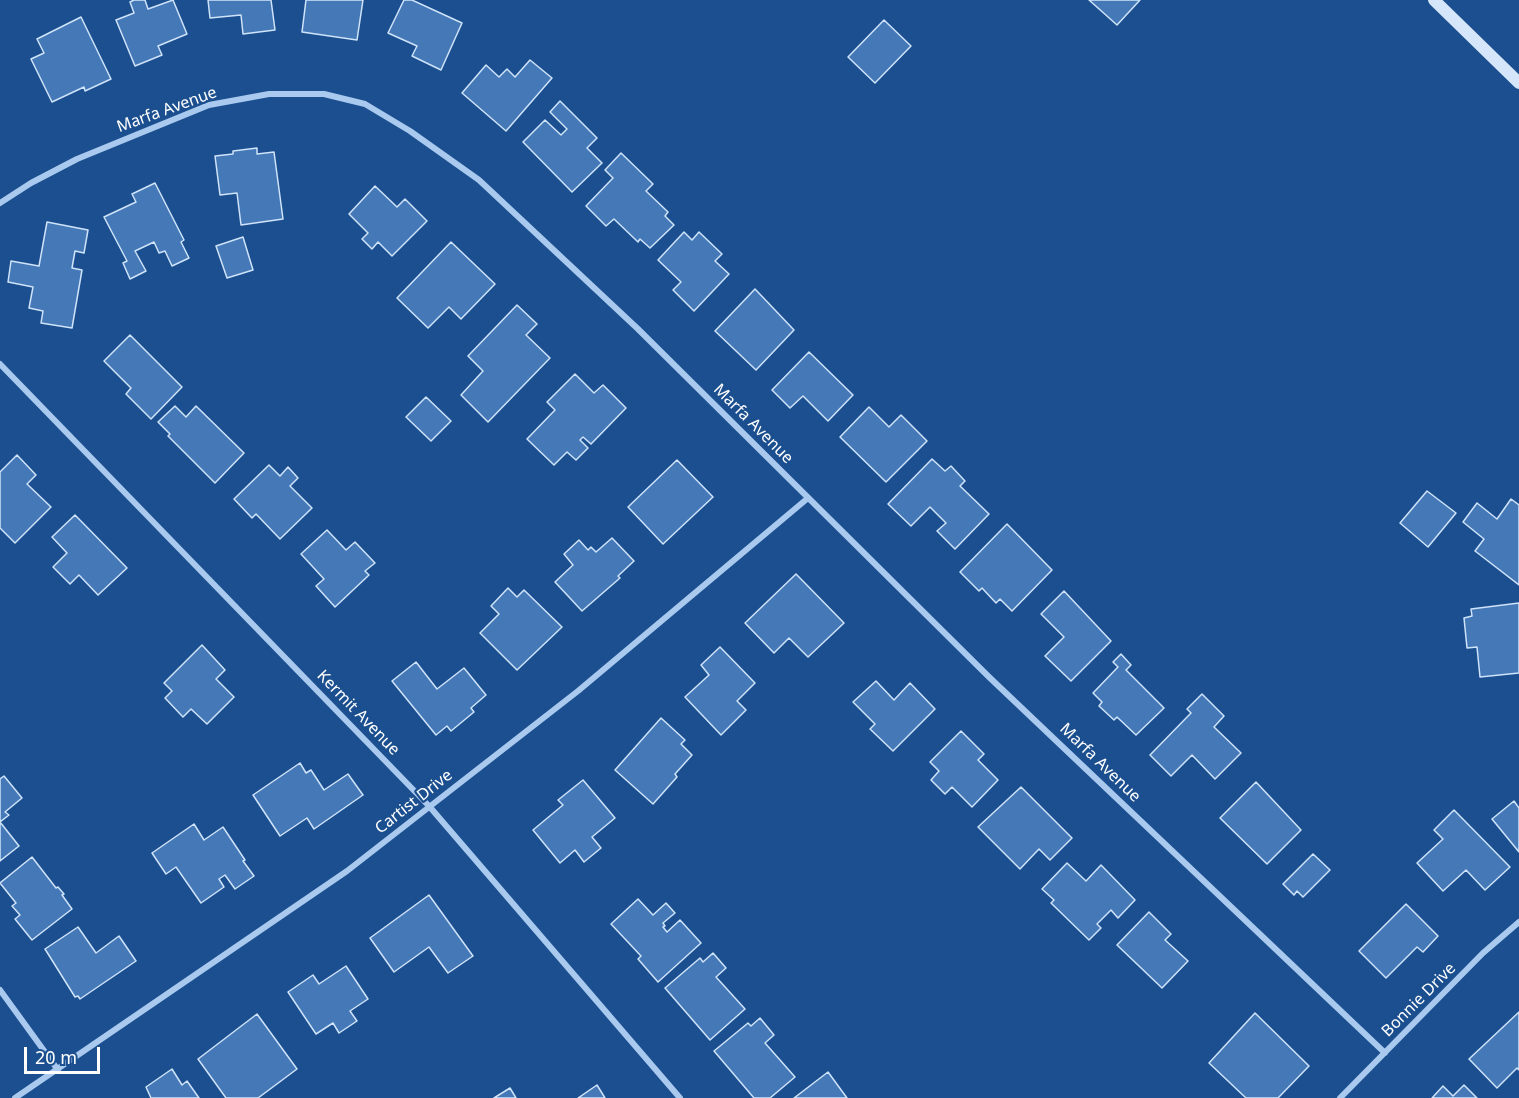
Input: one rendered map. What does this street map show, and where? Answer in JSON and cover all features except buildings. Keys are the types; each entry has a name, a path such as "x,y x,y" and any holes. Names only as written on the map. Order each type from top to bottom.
{"street":[{"path":"1434,0 1519,83"},
{"name":"Marfa Avenue","path":"0,203 31,183 77,159 209,105 269,94 324,94 365,104 411,131 479,180 638,329 989,677 1385,1053"},
{"name":"Kermit Avenue","path":"0,364 429,806 680,1098"},
{"name":"Cartist Drive","path":"15,1098 347,871 578,691 808,498"},
{"name":"Bonnie Drive","path":"1340,1098 1484,953 1519,922"},
{"path":"0,990 58,1070"}]}
